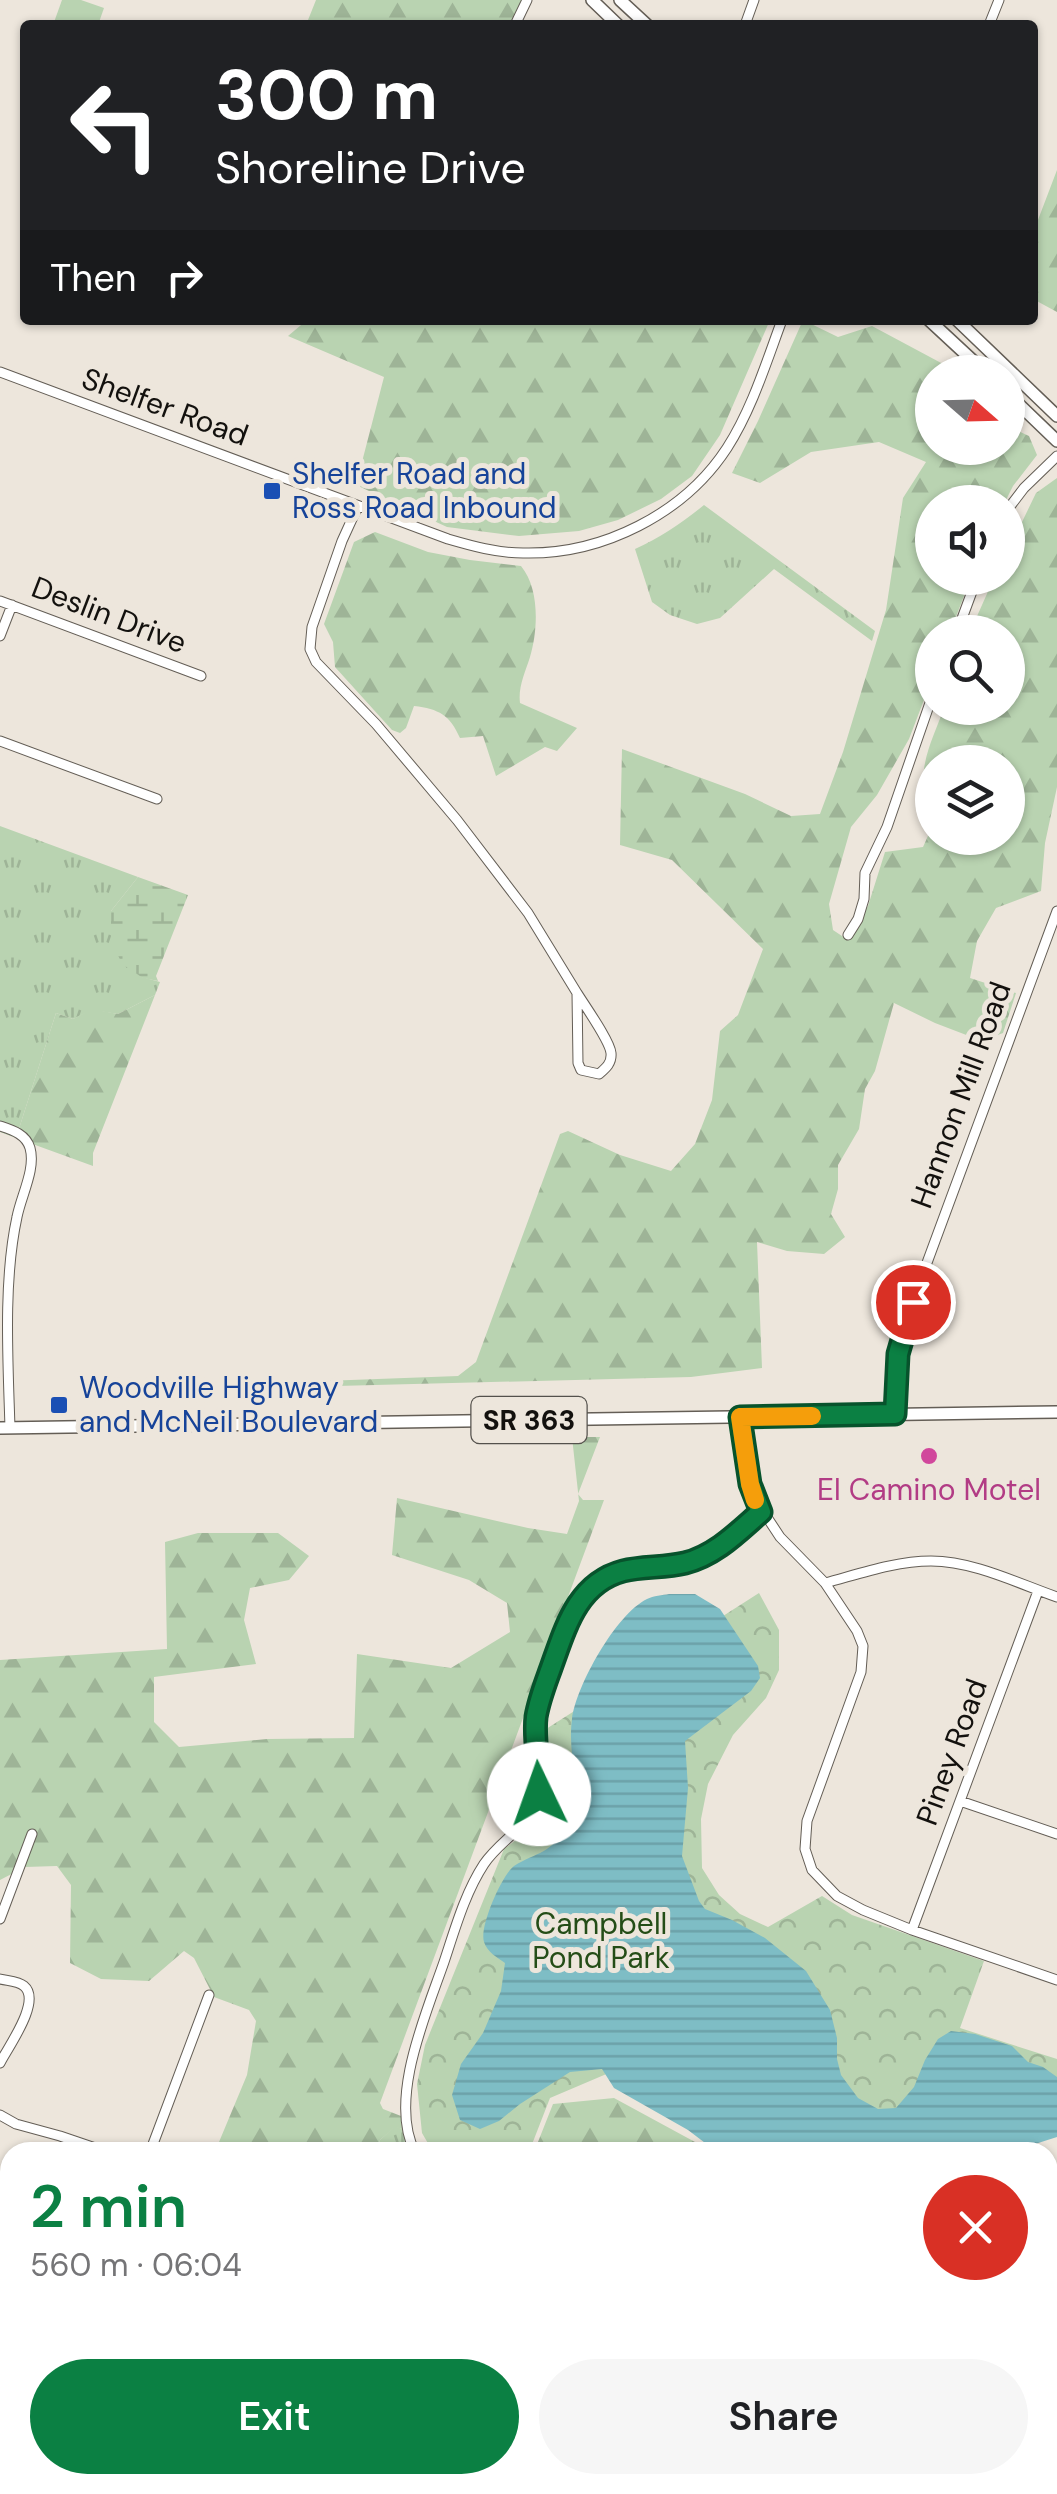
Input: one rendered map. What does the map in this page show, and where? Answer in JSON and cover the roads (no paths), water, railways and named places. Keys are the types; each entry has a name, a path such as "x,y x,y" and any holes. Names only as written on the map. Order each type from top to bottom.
{"main road":[{"path":"592,0 613,20"},
{"path":"620,0 641,20"},
{"path":"934,325 966,355"},
{"path":"962,325 1057,416"},
{"path":"1025,410 1057,441"},
{"name":"SR 363","path":"5,1428 1057,1412"}],"street":[{"name":"Shelfer Road","path":"0,372 448,539 520,554 568,550 620,535 674,503 704,476 735,435 780,325"},
{"path":"1025,487 1057,456"},
{"path":"358,506 321,600 310,649 316,662 376,724 457,820 528,914 577,993 609,1046 609,1066 599,1074 581,1070 578,1063 577,993"},
{"name":"Deslin Drive","path":"0,600 201,676"},
{"path":"0,636 12,605"},
{"path":"848,935 864,899 864,873 887,827 923,725"},
{"path":"0,742 157,799"},
{"name":"Hannon Mill Road","path":"895,1414 898,1354 904,1325 1057,911"},
{"path":"0,1126 25,1138 31,1153 30,1174 11,1252 5,1428"},
{"path":"740,1417 750,1484 761,1512 824,1583 857,1631 864,1655 812,1804 804,1836 808,1860 820,1881 836,1896 862,1910 1057,1980"},
{"path":"410,2142 406,2111 420,2034 475,1879 534,1808 540,1781 536,1738 539,1700 574,1610 588,1590 603,1578 701,1558 761,1512"},
{"path":"824,1583 899,1564 935,1561 972,1568 1057,1597"},
{"name":"Piney Road","path":"912,1930 1038,1591"},
{"path":"960,1801 1057,1834"},
{"path":"0,1919 4,1894 32,1834"},
{"path":"0,1979 21,1984 31,1998 0,2063"},
{"path":"154,2142 209,1996"},
{"path":"0,2115 65,2142"}],"water":[{"name":"Campbell Pond Park","path":"695,1594 720,1609 758,1666 760,1678 751,1691 685,1741 688,1788 682,1856 705,1909 765,1938 806,1971 830,2010 841,2075 858,2098 878,2109 896,2108 914,2087 938,2039 951,2031 975,2034 1012,2046 1028,2062 1057,2077 1057,2137 1041,2142 704,2142 614,2088 602,2069 570,2072 499,2121 480,2129 460,2120 452,2095 461,2064 483,2033 501,1991 505,1963 490,1952 483,1935 493,1902 514,1866 550,1847 561,1835 573,1797 572,1719 581,1688 599,1652 623,1619 649,1598"}],"place":[{"name":"Shelfer Road and Ross Road Inbound","path":"272,491"},
{"name":"Woodville Highway and McNeil Boulevard","path":"59,1405"},
{"name":"El Camino Motel","path":"929,1456"}]}
